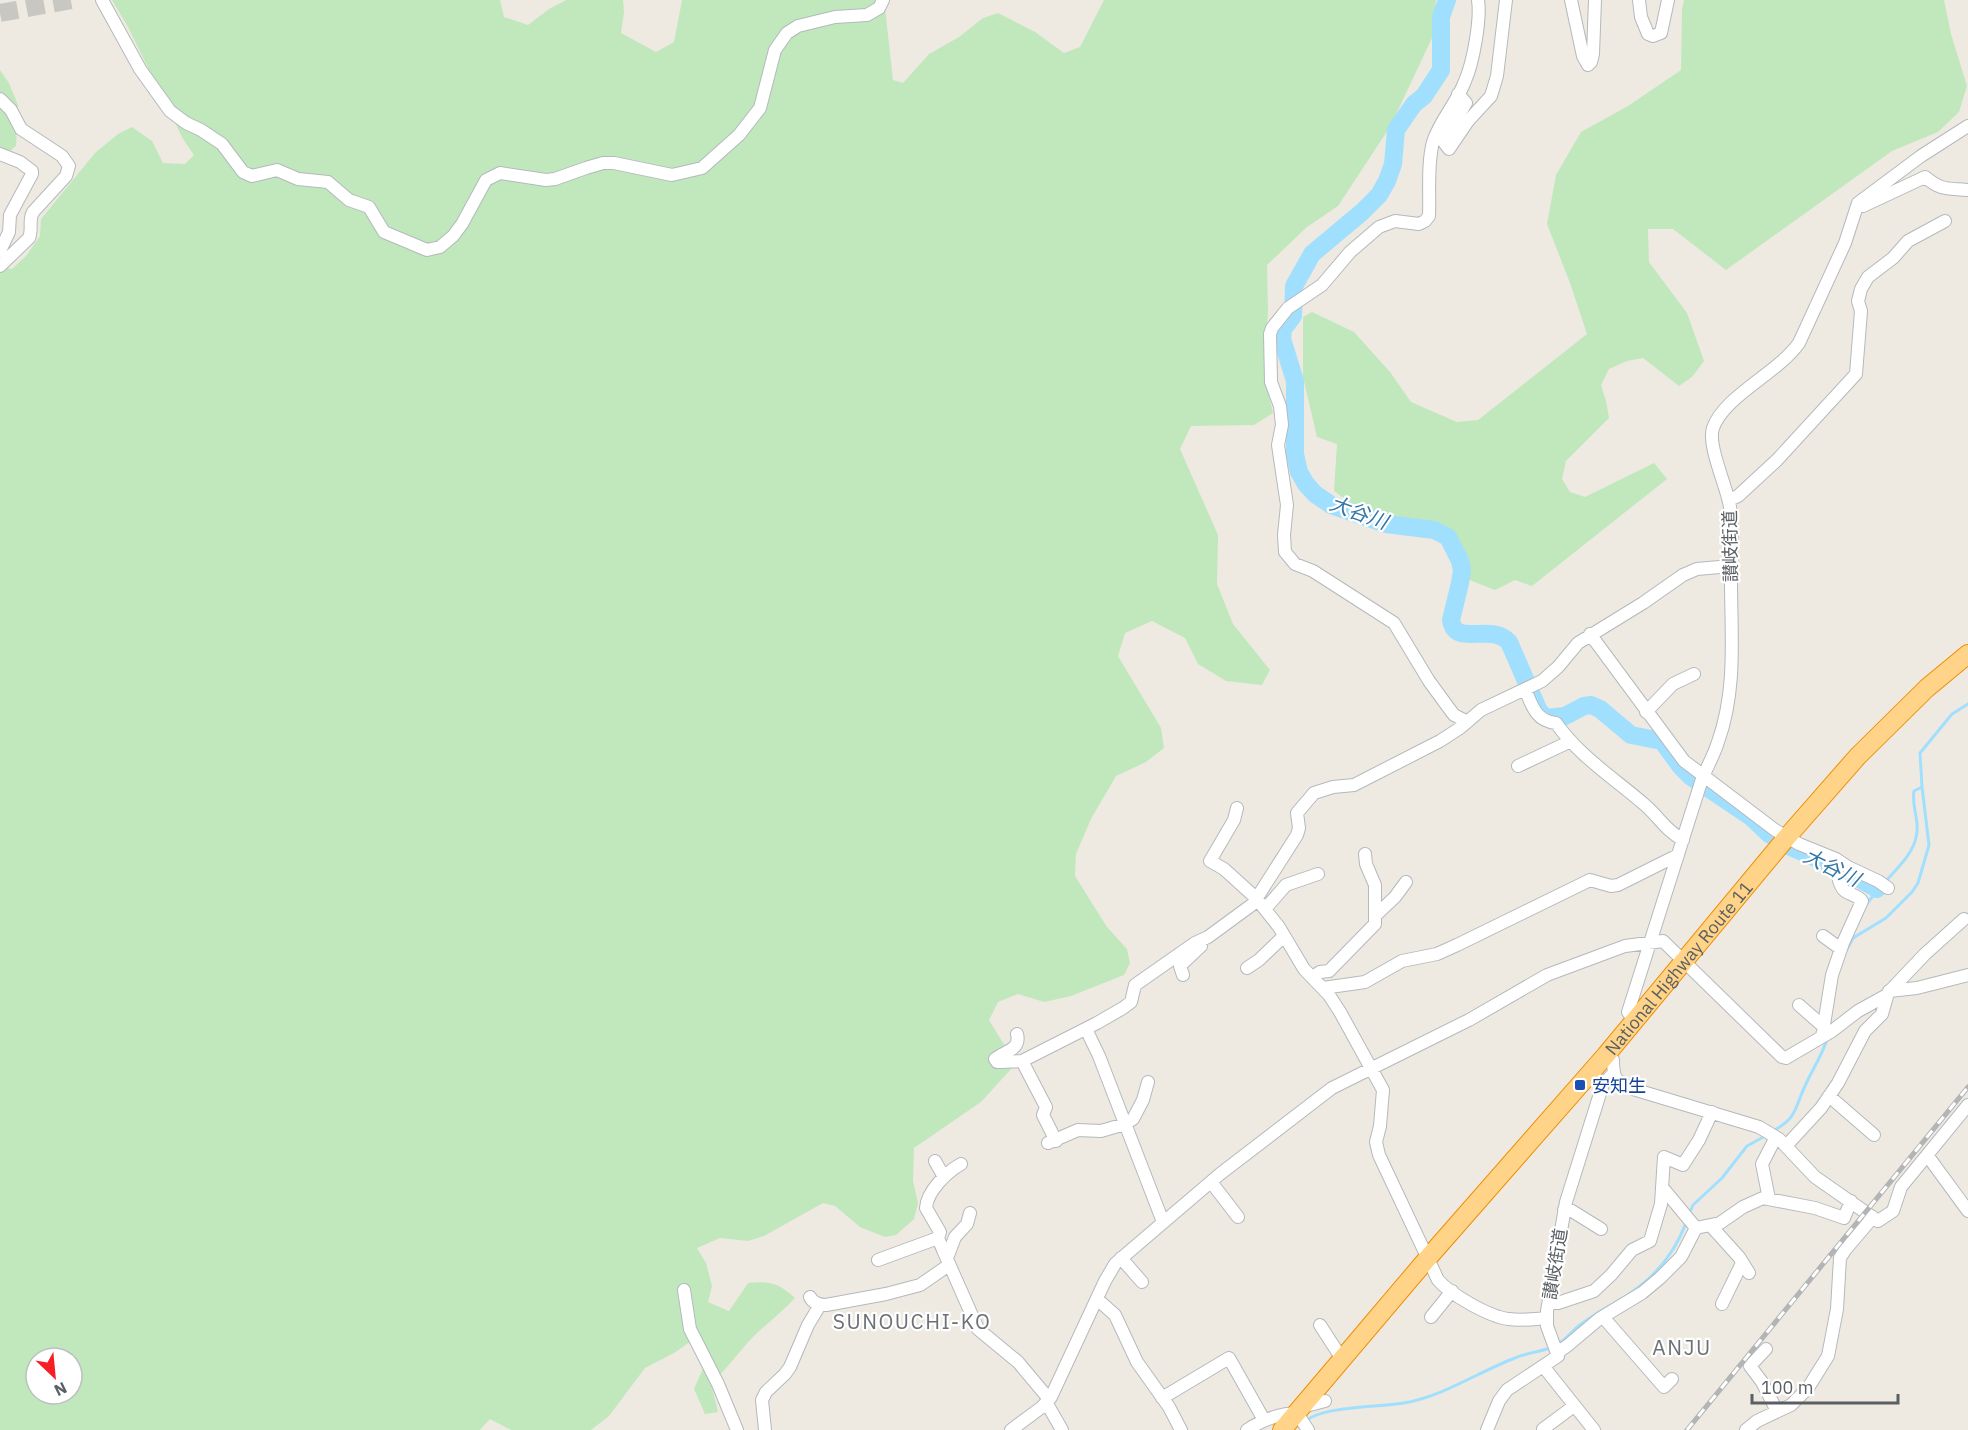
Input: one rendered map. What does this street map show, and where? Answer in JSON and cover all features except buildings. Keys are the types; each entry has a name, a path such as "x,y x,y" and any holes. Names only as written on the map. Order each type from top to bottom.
{"highway":[{"name":"National Highway Route 11","path":"1282,1430 1427,1259 1606,1055 1787,837 1858,756 1927,688 1968,654"}],"street":[{"path":"102,0 140,69 170,111 222,144 243,172 252,176 277,170 298,179 328,182 349,200 369,207 384,232 427,249 440,248 446,244 462,224 486,180 500,172 546,180 603,163 614,163 672,175 702,168 739,135 760,108 775,51 787,33 798,26 836,17 867,15 879,8 883,0"},
{"path":"1466,721 1454,715 1429,681 1394,623 1318,575 1294,564 1285,552 1287,506 1278,446 1282,425 1280,406 1272,382 1269,340 1272,328 1288,308 1322,285 1336,267 1368,236 1388,223 1419,224 1429,216 1433,144 1443,118 1465,81 1479,20 1478,0"},
{"path":"1458,94 1466,103 1443,141 1449,149 1468,121 1491,96 1497,76 1506,0"},
{"path":"1571,0 1583,56 1588,65 1593,54 1595,0"},
{"path":"1639,0 1643,23 1648,34 1653,36 1661,33 1668,0"},
{"path":"0,99 11,110 21,129 63,156 69,166 66,176 33,212 30,218 32,233 29,238 0,266"},
{"name":"讃岐街道","path":"1634,1022 1628,1012 1701,781 1718,742 1732,679 1732,538 1729,500 1711,440 1715,424 1729,405 1782,362 1799,343 1832,274 1858,203 1921,156 1968,126"},
{"path":"0,154 27,166 32,174 10,215 9,232 0,251"},
{"path":"1856,210 1925,177 1944,190 1968,190"},
{"path":"1729,500 1738,496 1777,460 1856,374 1861,312 1858,301 1861,289 1868,277 1893,258 1908,242 1945,221"},
{"path":"1265,909 1286,885 1299,828 1297,813 1314,793 1333,787 1354,785 1440,741 1481,710 1542,681 1558,667 1578,643 1683,575 1708,567 1731,566"},
{"path":"1590,634 1646,712 1701,781 1798,844 1836,859 1888,888"},
{"path":"1646,712 1673,684 1694,674"},
{"path":"1525,689 1536,714 1547,722 1556,723 1585,756 1616,779 1651,810 1671,833 1683,840"},
{"path":"1518,766 1571,741"},
{"path":"1237,808 1234,820 1210,861 1224,869 1265,909 1304,969 1323,988 1340,1012 1383,1090 1376,1142 1379,1155 1438,1280 1481,1309 1500,1318 1517,1320 1547,1318"},
{"path":"1312,977 1320,972 1329,971 1375,924 1375,885 1366,864 1365,854"},
{"path":"1323,988 1365,982 1402,960 1437,954 1590,880 1611,886 1618,885 1678,855"},
{"path":"1823,1032 1828,990 1841,949 1862,901 1841,887 1836,873 1836,859"},
{"path":"1290,869 1318,874"},
{"path":"1017,1034 1019,1040 1015,1047 995,1059 997,1062 1022,1061 1123,1008 1131,1002 1135,985 1253,904 1256,898 1290,869"},
{"path":"1376,915 1395,897 1406,882"},
{"path":"1011,1430 1047,1401 1115,1264 1211,1182 1332,1088 1469,1020 1547,975 1624,946 1648,944 1658,940 1662,941 1782,1057 1790,1057 1823,1032 1888,993 1925,954 1964,919"},
{"path":"1247,968 1284,936"},
{"path":"1823,936 1841,949"},
{"path":"1183,975 1180,966 1202,945 1202,939"},
{"path":"1888,993 1968,975"},
{"path":"1786,1146 1821,1108 1838,1083 1865,1031 1882,1014 1888,993"},
{"path":"1799,1005 1823,1032"},
{"path":"1086,1029 1099,1056 1163,1222"},
{"path":"1606,1055 1613,1060 1613,1074 1618,1082 1633,1089 1759,1127 1776,1137 1815,1177 1878,1221 1893,1211 1901,1187 1968,1105"},
{"path":"1022,1061 1046,1107 1043,1115 1052,1142 1078,1130 1101,1131 1125,1124 1133,1119 1143,1100 1148,1082"},
{"name":"讃岐街道","path":"1558,1352 1547,1326 1547,1318 1564,1210 1603,1084 1613,1074"},
{"path":"1829,1096 1874,1135"},
{"path":"1549,1304 1593,1290 1611,1275 1632,1250 1650,1241 1661,1204 1664,1157 1683,1165 1699,1140 1712,1112"},
{"path":"1769,1199 1762,1164 1776,1137"},
{"path":"1927,1155 1968,1211"},
{"path":"935,1161 944,1177"},
{"path":"961,1164 944,1177 926,1203 930,1217 940,1232 938,1238 978,1329 1018,1362 1047,1401 1062,1430"},
{"path":"1211,1182 1238,1217"},
{"path":"1662,1187 1696,1228"},
{"path":"1696,1228 1720,1223 1757,1199 1769,1199 1784,1204 1815,1208 1844,1218 1851,1201"},
{"path":"1564,1210 1572,1211 1601,1229"},
{"path":"810,1297 812,1301 820,1305 859,1300 920,1284 948,1262 955,1238 967,1224 970,1213"},
{"path":"1746,1430 1757,1421 1791,1405 1802,1394 1828,1356 1837,1309 1840,1258 1873,1217"},
{"path":"1711,1226 1746,1268 1722,1304"},
{"path":"1487,1430 1503,1394 1558,1356 1558,1352 1603,1317 1642,1293 1660,1278 1681,1257 1696,1228"},
{"path":"878,1260 938,1238"},
{"path":"1121,1258 1142,1282"},
{"path":"684,1290 690,1329 718,1384 737,1430"},
{"path":"1431,1317 1452,1291"},
{"path":"1097,1299 1115,1315 1137,1362 1181,1430"},
{"path":"765,1430 762,1400 766,1392 785,1374 820,1305"},
{"path":"1603,1317 1664,1387 1672,1379"},
{"path":"1320,1325 1342,1359"},
{"path":"1766,1349 1750,1366 1762,1382 1777,1411"},
{"path":"1162,1398 1229,1358 1264,1420"},
{"path":"1543,1366 1594,1430"},
{"path":"1247,1430 1264,1420 1325,1401"},
{"path":"1543,1429 1574,1406"},
{"path":"1299,1410 1308,1430"}],"green space":[{"path":"112,0 500,0 504,17 528,25 549,9 566,0 623,0 621,33 656,52 674,42 682,0 886,0 893,80 903,83 929,54 959,37 983,18 998,13 1035,32 1064,53 1080,47 1104,0 1436,0 1433,36 1390,127 1338,206 1307,227 1267,265 1268,312 1264,372 1273,413 1254,425 1191,426 1180,449 1218,535 1217,584 1233,624 1270,670 1262,685 1226,681 1198,664 1185,638 1152,621 1125,633 1118,656 1161,728 1164,748 1146,762 1116,776 1091,819 1076,854 1075,876 1107,927 1127,949 1130,963 1124,975 1071,996 1044,1002 1018,994 998,1002 989,1020 1003,1043 1015,1053 1012,1068 981,1102 914,1148 913,1181 918,1203 914,1219 896,1235 885,1237 860,1227 835,1206 823,1203 764,1236 748,1241 720,1238 697,1248 706,1263 712,1286 708,1302 729,1311 748,1283 756,1282 774,1284 795,1298 750,1340 711,1383 718,1412 705,1414 694,1389 709,1355 700,1335 674,1353 645,1368 609,1416 591,1430 511,1430 490,1419 480,1430 0,1430 0,266 12,269 26,256 40,236 41,219 95,153 118,134 132,127 152,141 163,163 185,164 194,155 183,139 128,27"},
{"path":"1684,0 1944,0 1951,34 1967,86 1959,112 1938,132 1892,151 1726,270 1673,229 1648,229 1649,262 1687,313 1704,361 1692,377 1679,386 1643,358 1627,361 1609,369 1601,385 1609,418 1566,461 1562,479 1570,492 1585,497 1654,463 1667,479 1532,586 1515,580 1495,590 1467,579 1465,562 1458,541 1444,529 1375,517 1334,491 1337,444 1317,437 1303,377 1303,317 1312,312 1354,332 1390,372 1411,402 1457,422 1478,420 1587,334 1547,224 1556,175 1581,132 1628,106 1681,70"},
{"path":"0,70 9,83 18,105 16,146 0,159"}],"waterway":[{"name":"大谷川","path":"1447,0 1441,17 1441,70 1424,96 1414,104 1396,130 1393,164 1387,181 1379,195 1362,212 1312,254 1294,286 1293,316 1283,329 1282,339 1295,381 1295,454 1299,472 1315,494 1331,505 1386,524 1434,530 1448,537 1462,570 1451,620 1454,628 1466,634 1502,636 1509,642 1539,711 1546,718 1565,716 1584,706 1591,705 1600,709 1631,735 1662,741 1690,776 1751,817 1770,835"},
{"path":"1886,881 1908,856 1915,841 1917,824 1914,791 1922,787 1920,753 1952,714 1968,704"},
{"path":"1846,951 1853,938 1886,918 1918,883 1929,845 1922,787"},
{"name":"大谷川","path":"1786,845 1842,869 1877,889"},
{"path":"1865,906 1881,886"},
{"path":"1773,1131 1787,1121 1794,1112 1827,1039"},
{"path":"1689,1214 1693,1205 1722,1178 1747,1146 1767,1135"},
{"path":"1556,1345 1576,1328 1650,1278 1671,1253 1686,1223"},
{"path":"1306,1421 1325,1412 1419,1400 1519,1356 1550,1348"}],"tunnel":[{"path":"0,13 72,0"}],"railway":[{"path":"1687,1430 1968,1087"}],"place":[{"name":"安知生","path":"1580,1085"}],"district":[{"name":"SUNOUCHI-KO","path":"912,1321"},
{"name":"ANJU","path":"1682,1347"}]}
